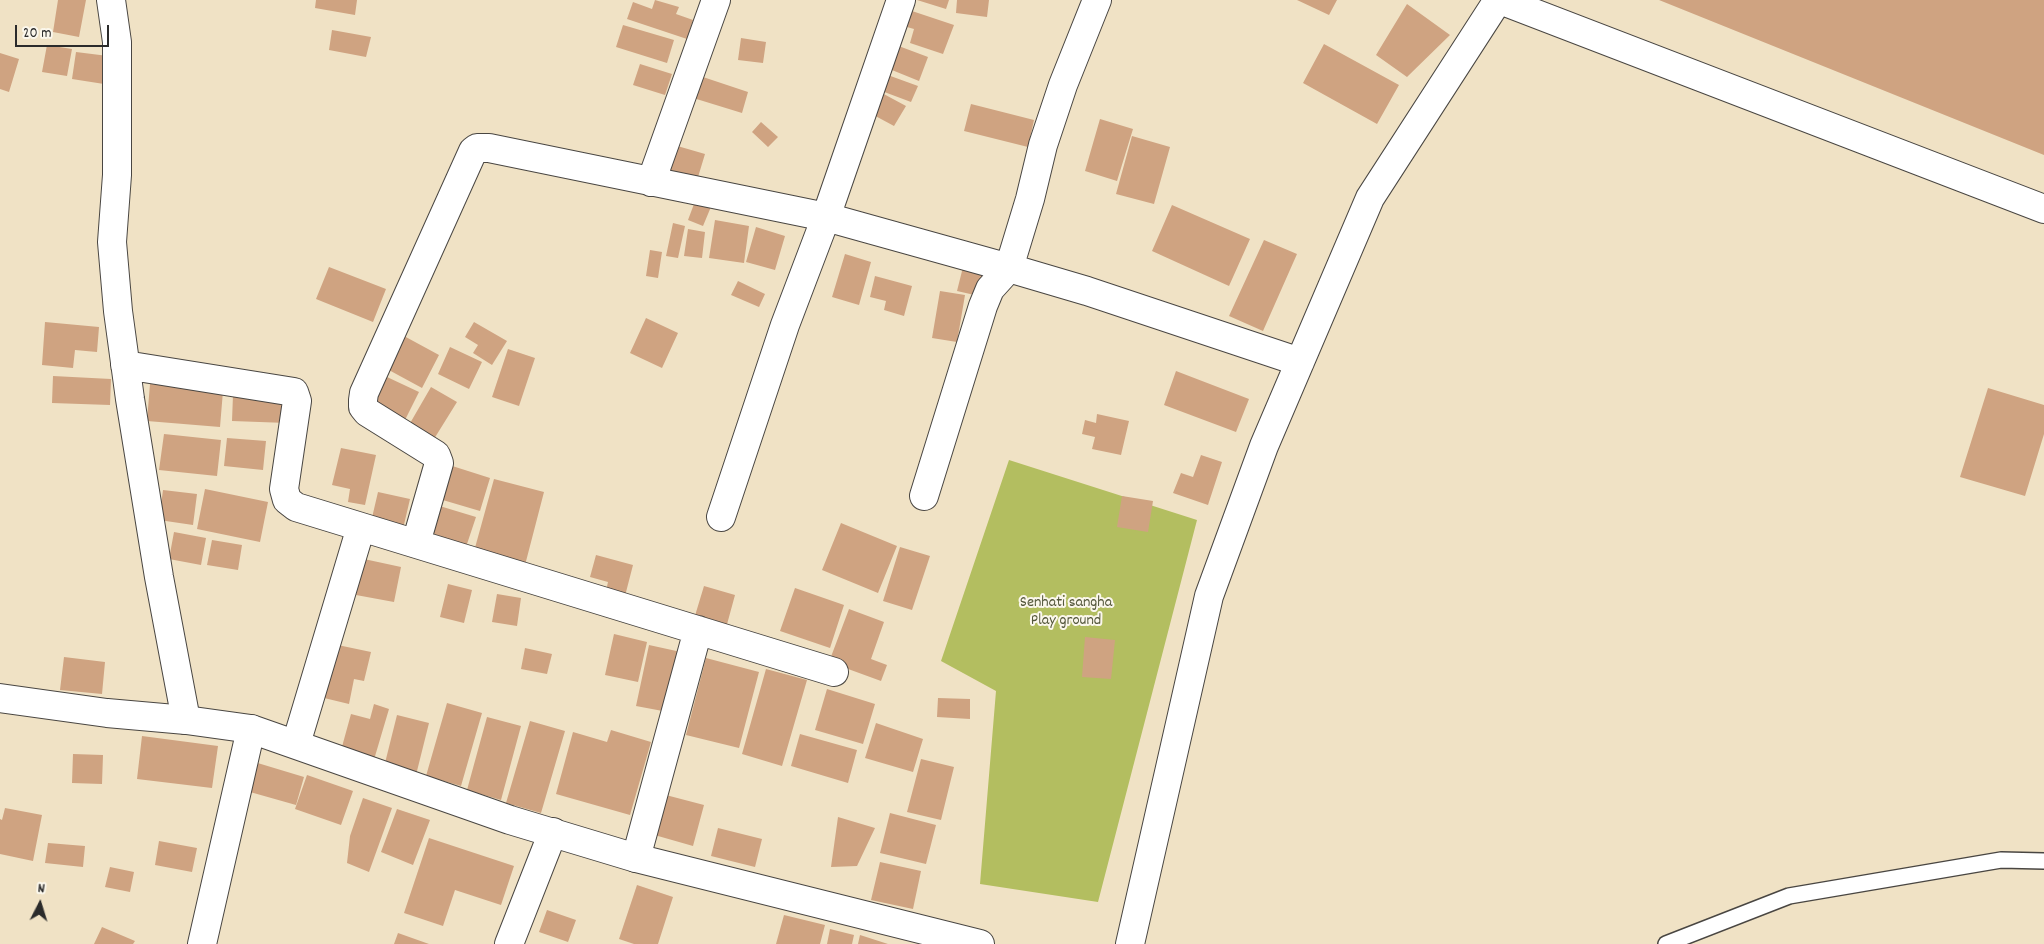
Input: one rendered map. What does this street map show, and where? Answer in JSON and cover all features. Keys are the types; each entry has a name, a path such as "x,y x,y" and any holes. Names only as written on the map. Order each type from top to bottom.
{"street":[{"path":"111,0 117,42 117,175 112,242 125,365 159,577 186,720"},
{"path":"651,182 716,0"},
{"path":"721,517 785,325 826,217 901,0"},
{"path":"924,496 983,306 990,289 1009,268 1030,199 1043,145 1062,85 1097,0"},
{"path":"1130,944 1209,596 1264,446 1370,198 1499,0 2044,209"},
{"path":"416,542 439,463 436,455 367,412 364,407 364,392 473,151 477,148 488,148 826,217 1087,291 1300,362"},
{"path":"125,365 294,392 297,401 284,489 285,497 296,507 416,542 834,672"},
{"path":"296,744 361,527"},
{"path":"636,858 698,630"},
{"path":"0,698 107,713 186,720 251,729 510,820 636,858 931,938 980,944"},
{"path":"202,944 251,729"},
{"path":"509,944 554,832"}],"lane":[{"path":"1666,944 1789,896 2001,860 2044,861"}],"green space":[{"name":"Senhati sangha Play ground","path":"1009,460 1197,520 1098,902 980,884 996,691 941,661"}],"building":[{"path":"58,0 86,0 79,37 53,32"},
{"path":"316,0 357,0 355,15 315,8"},
{"path":"655,0 679,7 676,14 693,20 687,39 627,19 633,2 652,9"},
{"path":"917,0 949,0 946,9"},
{"path":"957,0 989,0 987,17 956,13"},
{"path":"1297,0 1337,0 1329,15"},
{"path":"1659,0 2044,0 2044,155"},
{"path":"1407,4 1450,35 1407,77 1376,55"},
{"path":"906,9 954,25 943,54 910,43 914,29 900,25"},
{"path":"623,25 674,40 667,63 616,47"},
{"path":"332,30 371,37 366,57 329,50"},
{"path":"741,38 766,42 763,63 738,60"},
{"path":"1324,44 1399,85 1377,124 1303,83"},
{"path":"47,45 72,49 67,76 42,72"},
{"path":"896,45 928,57 919,81 887,68"},
{"path":"76,52 108,56 104,84 72,79"},
{"path":"0,53 19,59 9,92 0,89"},
{"path":"640,64 672,74 665,95 633,85"},
{"path":"885,74 918,86 911,102 879,90"},
{"path":"697,75 748,92 742,113 690,97"},
{"path":"880,92 906,106 894,126 868,112"},
{"path":"971,104 1034,120 1028,147 964,131"},
{"path":"1100,119 1133,129 1117,181 1085,171"},
{"path":"761,122 778,137 768,147 752,132"},
{"path":"1132,136 1170,147 1154,204 1116,194"},
{"path":"674,145 705,154 695,187 665,178"},
{"path":"697,196 713,202 703,226 688,220"},
{"path":"1172,205 1250,239 1229,286 1152,251"},
{"path":"715,220 749,226 744,263 709,258"},
{"path":"673,223 685,226 678,258 666,256"},
{"path":"756,227 785,236 775,270 746,262"},
{"path":"688,229 705,232 702,258 684,256"},
{"path":"1264,240 1297,254 1263,331 1229,316"},
{"path":"650,250 662,252 658,278 646,276"},
{"path":"845,254 871,262 859,305 832,297"},
{"path":"965,259 987,264 979,296 957,291"},
{"path":"329,267 386,289 373,322 316,299"},
{"path":"875,276 912,286 904,316 884,310 886,301 870,297"},
{"path":"738,281 765,294 759,307 731,295"},
{"path":"940,291 965,295 957,342 932,338"},
{"path":"646,318 678,333 662,368 630,353"},
{"path":"45,322 99,327 97,352 75,350 73,368 42,365"},
{"path":"474,322 507,341 492,365 473,353 478,345 465,337"},
{"path":"404,336 439,355 422,388 387,369"},
{"path":"450,347 482,362 469,389 438,374"},
{"path":"508,349 535,358 519,406 492,397"},
{"path":"1176,371 1249,399 1236,432 1164,405"},
{"path":"53,376 111,379 110,405 52,403"},
{"path":"387,377 419,392 403,424 372,408"},
{"path":"150,384 223,391 220,427 147,421"},
{"path":"431,387 457,402 434,439 409,425"},
{"path":"1988,388 2044,405 2044,434 2025,496 1960,477"},
{"path":"233,395 288,397 287,423 232,421"},
{"path":"1097,414 1129,421 1121,455 1092,449 1095,437 1082,434 1085,420 1096,423"},
{"path":"164,434 221,440 217,476 159,470"},
{"path":"227,438 266,441 263,470 224,466"},
{"path":"341,448 376,455 365,505 348,502 350,489 332,485"},
{"path":"1201,455 1222,462 1208,505 1173,493 1181,473 1193,477"},
{"path":"446,464 490,478 480,511 436,498"},
{"path":"494,479 544,492 524,569 473,555"},
{"path":"205,489 268,502 260,542 197,529"},
{"path":"163,490 197,494 193,525 159,520"},
{"path":"378,492 410,499 403,529 371,522"},
{"path":"1122,496 1153,501 1148,532 1117,527"},
{"path":"433,504 476,517 466,547 423,534"},
{"path":"841,523 897,546 878,593 822,570"},
{"path":"174,532 206,538 201,565 169,559"},
{"path":"212,540 242,545 238,570 207,565"},
{"path":"900,547 930,556 912,610 883,601"},
{"path":"596,555 633,565 625,596 606,591 608,582 590,577"},
{"path":"364,559 401,567 394,602 356,595"},
{"path":"448,584 472,590 464,623 440,617"},
{"path":"704,586 735,595 726,628 694,619"},
{"path":"795,588 844,605 830,648 780,631"},
{"path":"497,594 521,598 517,626 492,622"},
{"path":"849,609 884,622 871,659 887,665 881,681 829,662"},
{"path":"614,634 647,642 638,682 605,675"},
{"path":"1085,637 1115,640 1111,679 1082,677"},
{"path":"333,644 371,652 364,681 354,679 349,704 320,697"},
{"path":"649,645 681,652 668,712 636,706"},
{"path":"525,648 552,654 547,674 521,669"},
{"path":"64,657 105,662 102,694 60,690"},
{"path":"706,658 759,672 739,748 686,735"},
{"path":"766,669 807,680 782,766 742,754"},
{"path":"827,689 875,704 863,744 815,730"},
{"path":"938,698 970,699 970,719 937,717"},
{"path":"447,703 482,713 461,786 426,776"},
{"path":"374,704 389,709 373,763 340,754 351,714 370,719"},
{"path":"397,715 429,723 416,775 384,767"},
{"path":"487,717 521,726 501,800 467,790"},
{"path":"530,721 565,731 541,813 506,803"},
{"path":"876,723 923,739 913,772 865,758"},
{"path":"611,730 651,742 630,815 556,794 573,732 607,742"},
{"path":"800,734 857,750 848,783 791,766"},
{"path":"142,736 218,746 212,788 137,779"},
{"path":"73,754 103,755 102,784 72,783"},
{"path":"921,759 954,767 941,820 907,812"},
{"path":"251,761 304,777 296,805 243,790"},
{"path":"307,775 353,791 341,825 295,809"},
{"path":"662,794 704,805 693,846 651,834"},
{"path":"363,798 392,808 369,872 347,863 350,836"},
{"path":"5,808 42,815 33,861 0,854 0,819 2,820"},
{"path":"397,809 430,820 413,865 381,852"},
{"path":"890,813 936,825 926,864 880,853"},
{"path":"838,817 875,828 857,866 831,867"},
{"path":"718,828 762,839 755,867 711,856"},
{"path":"429,838 514,866 501,905 455,890 443,926 404,913"},
{"path":"159,841 197,848 192,872 155,865"},
{"path":"48,843 85,846 83,867 45,863"},
{"path":"880,862 921,871 913,909 871,900"},
{"path":"110,867 134,872 130,892 105,887"},
{"path":"637,885 673,897 658,944 634,944 619,939"},
{"path":"547,910 576,920 568,942 539,932"},
{"path":"784,915 825,925 820,944 776,944"},
{"path":"102,927 135,941 133,944 94,944"},
{"path":"830,929 854,935 852,944 827,944"},
{"path":"398,933 429,944 394,944"},
{"path":"860,935 888,944 858,944"}]}
